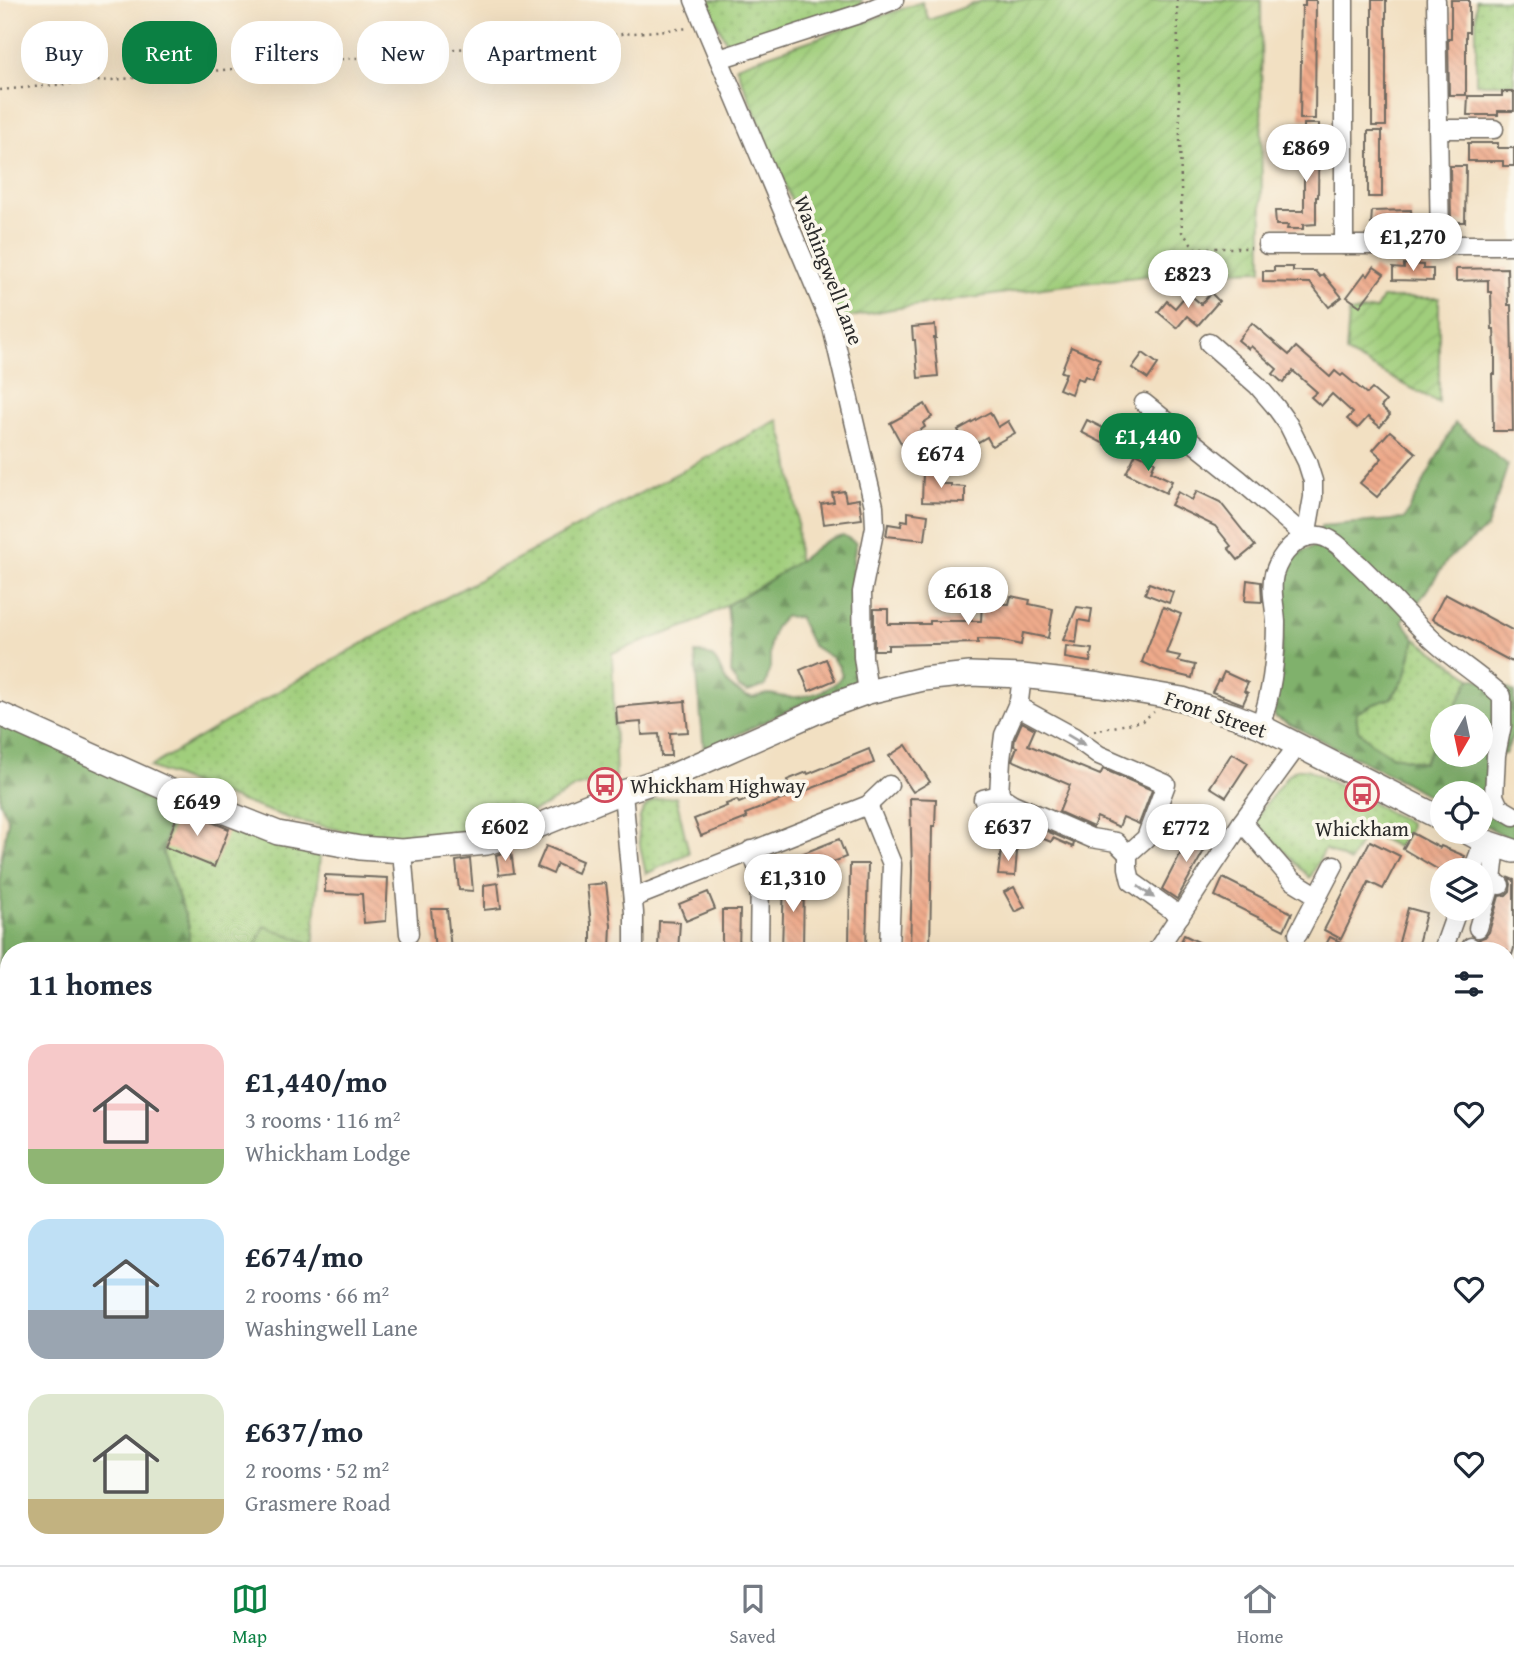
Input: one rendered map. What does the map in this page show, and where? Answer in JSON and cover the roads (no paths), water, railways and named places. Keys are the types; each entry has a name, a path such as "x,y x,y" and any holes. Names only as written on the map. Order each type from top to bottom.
{"main road":[{"name":"Front Street","path":"868,692 923,680 970,674 1022,676 1163,695 1208,707 1260,726 1430,813"},
{"path":"0,714 169,790 278,833 360,848 402,851 487,843 533,828 671,776 832,705 868,692"}],"street":[{"name":"Washingwell Lane","path":"694,0 832,327 874,506 875,527 862,592 863,657 868,692"},
{"path":"719,58 862,13 894,0"},
{"path":"1344,0 1344,245"},
{"path":"1436,0 1440,245"},
{"path":"1438,129 1494,129"},
{"path":"1267,246 1514,245"},
{"path":"1209,343 1257,385 1275,406 1288,424 1307,462 1313,481 1313,497 1306,537"},
{"path":"1144,404 1240,480 1306,537"},
{"path":"1260,726 1273,677 1276,622 1274,575 1295,542 1306,537 1322,536 1368,572 1436,643 1502,696 1502,725 1496,755 1494,796 1499,807 1514,816"},
{"path":"1022,676 1017,706 1004,735 1001,761 991,797 1091,838 1116,842 1128,854 1131,881 1180,916"},
{"path":"1017,706 1085,744 1099,755 1166,784 1146,838 1128,854"},
{"path":"1162,942 1242,822 1298,745"},
{"path":"633,898 868,805 888,785"},
{"path":"623,793 633,898 634,942"},
{"path":"868,805 891,864 889,942"},
{"path":"1242,822 1292,880 1318,896"},
{"path":"1478,928 1496,883 1490,844"},
{"path":"751,850 760,875 760,942"},
{"path":"402,851 409,934"},
{"path":"1298,934 1334,865"},
{"path":"1446,942 1453,921"}],"place":[{"name":"Whickham Highway","path":"605,785"},
{"name":"Whickham","path":"1362,794"}]}
